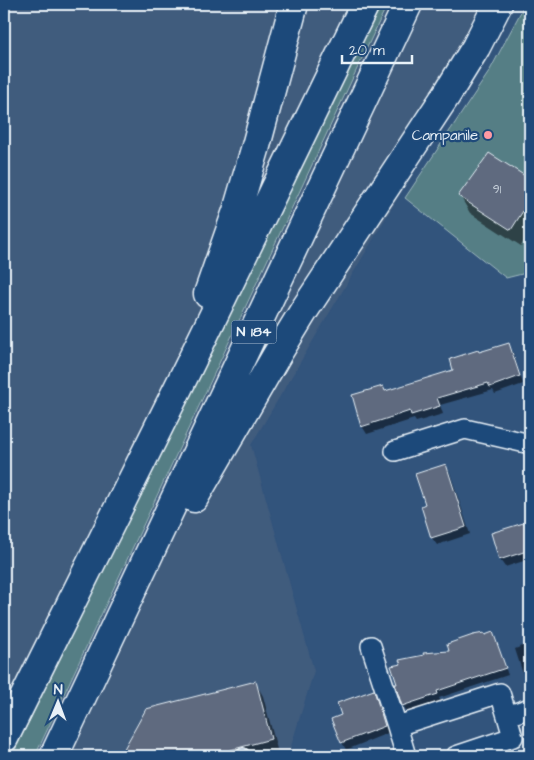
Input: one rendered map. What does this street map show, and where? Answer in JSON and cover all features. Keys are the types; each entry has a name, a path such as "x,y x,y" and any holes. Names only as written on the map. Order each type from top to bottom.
{"main road":[{"path":"189,366 209,288 238,211 294,4"},
{"name":"N 184","path":"4,738 189,366 365,4"},
{"name":"N 184","path":"54,756 408,4"},
{"path":"100,661 282,346 452,86 476,47 498,4"}],"street":[{"path":"394,451 465,429 530,444"},
{"path":"371,646 405,756"},
{"path":"397,726 500,693 513,737 456,756"},
{"path":"507,716 530,708"}],"shaded area":[{"path":"4,4 513,4 251,445 314,671 288,756 4,756"}],"green space":[{"name":"Campanile","path":"525,4 530,4 530,272 506,278 405,198 489,72"},
{"path":"381,5 386,7 35,756 12,756"}],"building":[{"name":"Campanile","path":"489,153 530,179 530,200 511,230 458,196"},
{"path":"509,343 520,376 490,387 488,383 437,398 440,406 411,415 410,411 361,427 352,395 383,386 385,391 453,370 450,359"},
{"path":"446,464 466,527 431,538 421,506 425,504 415,474"},
{"path":"530,521 530,550 499,560 491,533"},
{"path":"493,632 506,668 437,691 438,694 402,706 391,666 401,664 399,660 424,655 423,653 449,651 447,644 473,635 484,633 485,635"},
{"path":"256,681 271,739 223,752 224,756 120,756 146,709"},
{"path":"374,690 385,726 341,743 331,719 341,715 337,703"}],"place":[{"name":"Campanile","path":"488,135"}]}
